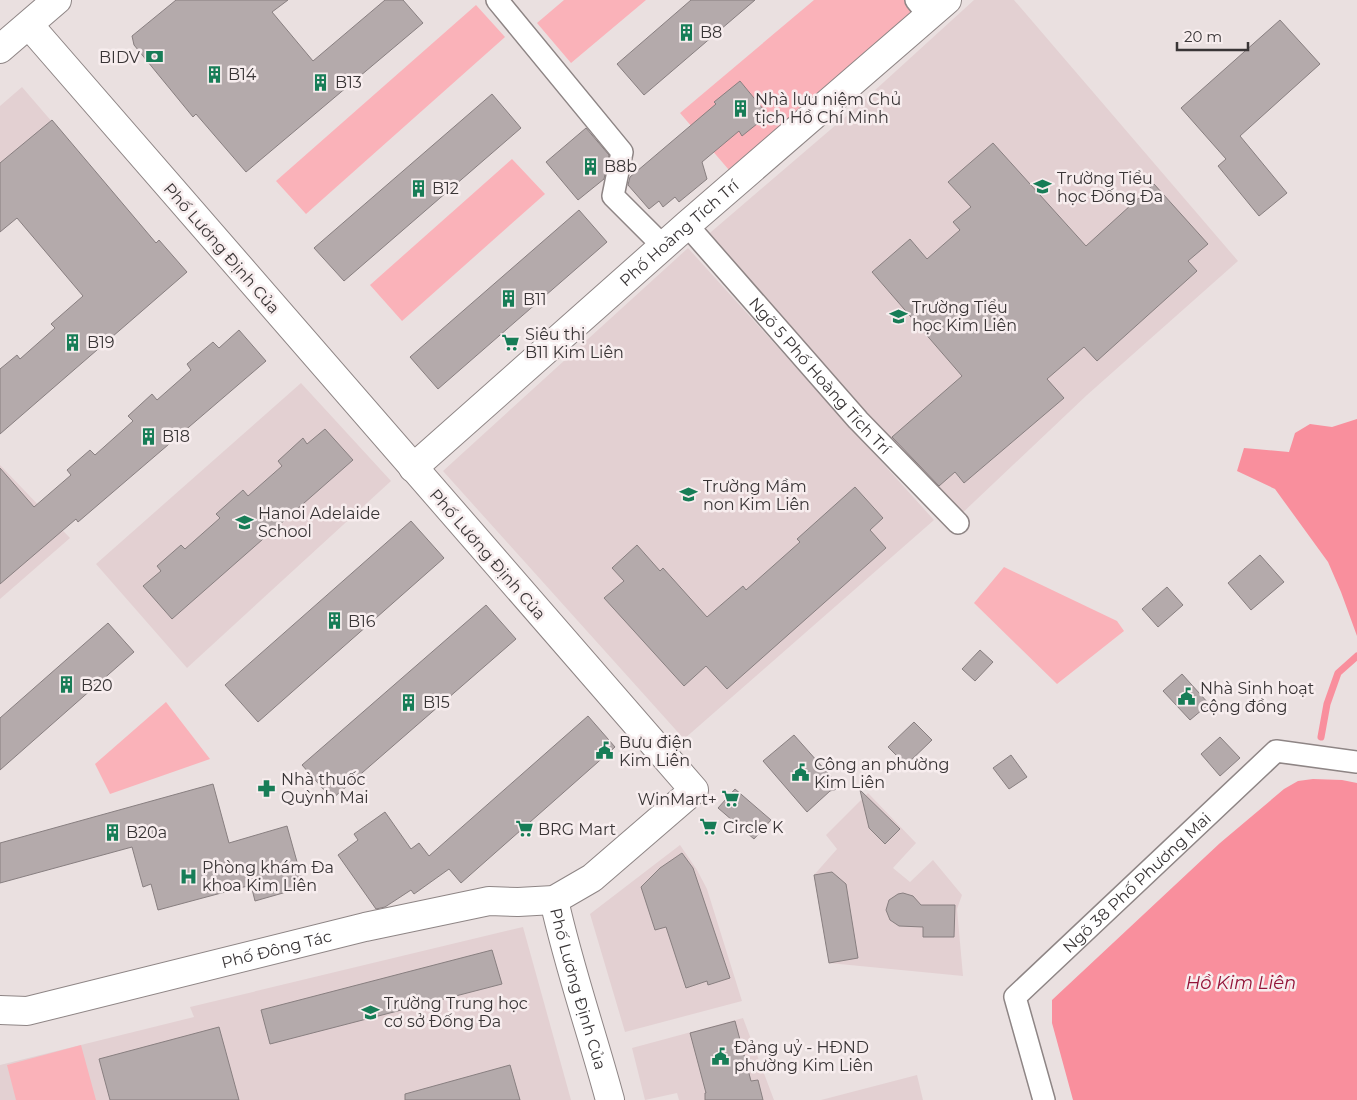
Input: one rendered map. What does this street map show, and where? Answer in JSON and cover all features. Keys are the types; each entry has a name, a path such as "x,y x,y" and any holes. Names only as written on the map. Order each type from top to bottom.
{"street":[{"path":"0,49 56,0"},
{"path":"497,0 622,152 613,196 664,247"},
{"name":"Phố Hoàng Tích Trí","path":"412,468 664,247 930,5"},
{"name":"Phố Lương Định Của","path":"28,25 694,790 592,878 554,900 565,950 597,1050 610,1100"},
{"name":"Ngõ 5 Phố Hoàng Tích Trí","path":"687,225 858,420 958,523"},
{"name":"Ngõ 38 Phố Phương Mai","path":"1044,1100 1015,997 1276,751 1357,762"},
{"name":"Phố Đông Tác","path":"0,1010 27,1011 365,927 489,901 554,900"}],"shaded area":[{"path":"564,0 646,0 571,63 537,23"},
{"path":"814,0 904,0 916,13 729,170 680,113"},
{"path":"974,0 1014,0 1238,261 1087,395 957,518 704,238 851,112"},
{"path":"476,5 505,37 306,214 276,181"},
{"path":"22,87 134,217 65,275 0,198 0,106"},
{"path":"512,159 545,194 402,321 370,285"},
{"name":"Trường Mầm non Kim Liên","path":"688,248 934,520 684,739 443,471"},
{"name":"Hanoi Adelaide School","path":"301,383 391,481 187,668 96,564"},
{"path":"0,465 70,538 0,599"},
{"path":"1004,567 1117,621 1124,631 1057,684 974,603"},
{"path":"166,702 210,759 110,794 95,764"},
{"path":"868,793 916,843 893,868 910,882 933,860 962,895 957,909 963,976 829,963 814,875 837,849 826,835"},
{"path":"680,845 707,889 742,1001 625,1032 590,914"},
{"name":"Trường Trung học cơ sở Đống Đa","path":"523,927 571,1100 0,1100 0,1065 194,1017 190,1007"},
{"path":"743,1018 774,1100 679,1100 677,1093 645,1100 632,1048"},
{"path":"81,1045 96,1100 16,1100 7,1065"},
{"path":"917,1075 923,1100 821,1100"}],"water":[{"path":"1357,419 1357,636 1328,562 1275,489 1237,471 1244,448 1289,452 1295,433 1310,424 1332,427"},
{"name":"Hồ Kim Liên","path":"1313,779 1342,780 1357,783 1357,1100 1073,1100 1052,1023 1052,1000 1220,843 1284,789 1298,781"}],"building":[{"path":"176,0 288,0 272,12 313,61 385,0 403,0 423,23 246,172 196,114 193,117 134,45 132,36"},
{"name":"B8","path":"691,0 755,0 644,95 617,64"},
{"path":"1280,20 1320,64 1240,136 1287,193 1259,216 1218,166 1226,159 1181,108"},
{"path":"740,81 768,115 742,136 739,131 702,162 707,179 679,202 675,197 663,207 659,201 649,209 628,185 630,177 716,104 714,102"},
{"name":"B12","path":"492,94 521,128 344,281 314,248"},
{"path":"52,120 156,243 159,240 187,272 0,434 0,369 17,355 20,359 55,328 51,324 83,296 17,218 0,232 0,163"},
{"path":"586,128 609,155 604,179 578,200 546,162"},
{"path":"993,143 1086,246 1154,184 1208,244 1188,261 1197,271 1097,361 1084,347 1047,379 1064,398 964,483 955,472 939,486 892,437 962,376 872,272 910,239 927,259 960,230 953,222 971,207 948,182"},
{"name":"B11","path":"579,210 607,242 438,389 410,357"},
{"name":"B18","path":"239,330 266,361 78,522 76,519 0,584 0,468 34,507 71,475 67,470 90,450 95,455 133,421 128,416 152,394 157,400 191,370 187,364 213,342 219,348"},
{"path":"325,429 353,460 172,619 143,586 161,571 157,566 181,545 185,549 220,518 216,514 243,490 248,496 282,466 278,461 303,438 307,444"},
{"path":"855,487 883,518 870,530 886,548 727,689 706,666 684,686 604,598 624,581 612,568 637,545 660,571 663,568 707,617 743,586 746,590 800,542 797,539"},
{"name":"B16","path":"411,521 444,558 258,722 225,685"},
{"path":"1260,555 1284,582 1251,610 1228,583"},
{"path":"1167,587 1183,605 1158,627 1142,609"},
{"name":"B15","path":"486,605 516,639 332,799 302,765"},
{"name":"B20","path":"108,623 134,652 0,770 0,718"},
{"path":"980,650 993,662 975,681 962,669"},
{"name":"Nhà Sinh hoạt cộng đồng","path":"1182,674 1209,704 1190,720 1163,691"},
{"path":"588,716 615,747 461,883 449,869 414,894 411,890 385,907 376,909 338,855 358,840 354,834 385,812 411,849 419,843 429,856"},
{"path":"914,722 932,740 906,765 888,747"},
{"name":"Công an phường Kim Liên","path":"794,735 841,788 830,791 807,812 763,761"},
{"path":"1220,737 1240,758 1220,776 1201,754"},
{"path":"1011,755 1027,777 1009,789 993,768"},
{"path":"213,784 229,843 287,826 304,887 255,901 251,885 158,910 151,884 143,887 132,847 0,883 0,843"},
{"path":"735,789 771,820 754,839 718,808"},
{"path":"860,790 900,829 885,844 869,828"},
{"path":"682,853 693,868 730,978 708,985 707,981 686,988 666,927 655,930 641,887 660,868"},
{"path":"832,872 846,884 858,958 829,963 814,875"},
{"path":"903,893 913,896 921,905 955,905 954,937 923,937 923,927 899,926 890,920 886,910 889,900"},
{"path":"492,950 502,984 270,1044 261,1010"},
{"name":"Đảng uỷ - HĐND phường Kim Liên","path":"735,1021 751,1081 758,1080 763,1100 705,1100 706,1093 690,1033"},
{"path":"219,1027 239,1100 110,1100 99,1059"},
{"path":"510,1065 520,1100 405,1100 405,1094"}],"waterway":[{"path":"1321,737 1327,704 1338,673 1357,656"}],"place":[{"name":"B8","path":"686,32"},
{"name":"BIDV","path":"154,57"},
{"name":"B14","path":"214,74"},
{"name":"B13","path":"321,82"},
{"name":"Nhà lưu niệm Chủ tịch Hồ Chí Minh","path":"741,108"},
{"name":"B8b","path":"590,166"},
{"name":"Trường Tiểu học Đống Đa","path":"1043,187"},
{"name":"B12","path":"418,188"},
{"name":"B11","path":"509,299"},
{"name":"Trường Tiểu học Kim Liên","path":"898,316"},
{"name":"B19","path":"73,342"},
{"name":"Siêu thị B11 Kim Liên","path":"511,343"},
{"name":"B18","path":"148,436"},
{"name":"Trường Mầm non Kim Liên","path":"689,495"},
{"name":"Hanoi Adelaide School","path":"244,522"},
{"name":"B16","path":"334,621"},
{"name":"B20","path":"67,685"},
{"name":"Nhà Sinh hoạt cộng đồng","path":"1186,697"},
{"name":"B15","path":"409,702"},
{"name":"Bưu điện Kim Liên","path":"605,751"},
{"name":"Công an phường Kim Liên","path":"800,773"},
{"name":"Nhà thuốc Quỳnh Mai","path":"267,788"},
{"name":"WinMart+","path":"731,799"},
{"name":"Circle K","path":"709,827"},
{"name":"BRG Mart","path":"524,829"},
{"name":"B20a","path":"112,832"},
{"name":"Phòng khám Đa khoa Kim Liên","path":"188,876"},
{"name":"Trường Trung học cơ sở Đống Đa","path":"370,1012"},
{"name":"Đảng uỷ - HĐND phường Kim Liên","path":"720,1056"}]}
